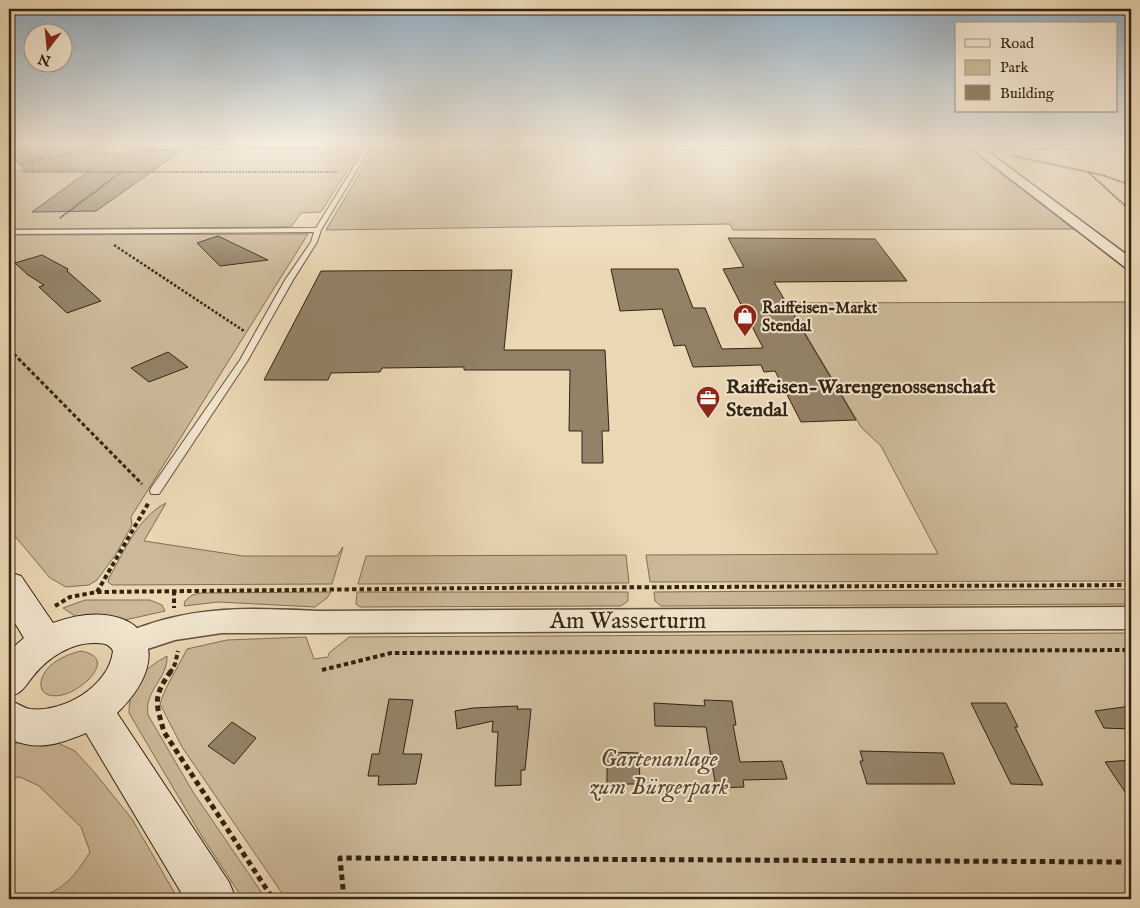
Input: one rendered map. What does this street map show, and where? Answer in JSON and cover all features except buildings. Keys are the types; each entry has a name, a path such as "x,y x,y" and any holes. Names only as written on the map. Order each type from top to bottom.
{"main road":[{"path":"9,586 39,631"},
{"path":"9,718 14,723 26,728 58,726 76,719 93,709 107,698 126,674 131,652 123,635 114,630 103,627 39,631"},
{"path":"9,680 22,662 39,631"},
{"path":"93,709 212,899"}],"street":[{"path":"1028,187 1131,265"},
{"name":"Am Wasserturm","path":"128,643 145,635 176,627 238,620 318,622 1131,618"}],"lane":[{"path":"156,491 215,406 244,360 344,187"},
{"path":"9,232 318,230"}],"path":[{"path":"42,231 100,187"},
{"path":"1105,187 1131,212"},
{"path":"99,231 102,237 243,331 258,334"},
{"path":"9,349 141,484 156,491 97,592"},
{"path":"39,631 70,597 97,592 1131,585"},
{"path":"174,591 178,656 162,684 156,701 164,732 273,899"},
{"path":"322,670 391,653 1131,650"},
{"path":"344,899 340,858 1131,862"}],"green space":[{"path":"9,187 336,187 321,212 301,213 291,227 9,229"},
{"path":"351,187 1019,187 1074,229 733,230 730,224 326,230"},
{"path":"308,234 131,517 132,525 116,554 97,580 89,585 66,587 50,578 9,529 9,235"},
{"path":"1131,302 1131,581 650,582 646,555 938,554 881,446 861,427 787,303"},
{"path":"166,503 144,541 243,556 337,556 343,547 332,584 112,585 108,582 109,578 133,536 147,517"},
{"path":"626,555 629,583 358,584 366,556"},
{"path":"1131,589 1131,604 661,606 655,601 654,592"},
{"path":"331,592 327,598 315,607 218,602 184,606 185,601 192,595 201,593"},
{"path":"357,592 628,592 628,601 621,606 360,607 356,604"},
{"path":"85,600 150,600 162,605 165,611 125,620 84,618 75,616 63,608"},
{"name":"Gartenanlage zum Bürgerpark","path":"1131,633 1131,899 286,899 182,747 160,704 187,649 227,640 306,637 314,659 328,657 329,653 349,637"},
{"path":"81,651 92,655 97,660 97,667 87,681 62,695 48,695 44,692 41,688 42,678 50,666 72,653"},
{"path":"167,656 164,671 149,698 148,715 193,792 266,899 243,899 201,835 129,713 131,693 134,685 144,672"},
{"path":"43,740 56,742 75,751 94,772 132,819 178,899 36,899 54,891 68,881 90,852 81,827 39,786 20,777 9,778 9,744"}],"place":[{"name":"Raiffeisen-Markt Stendal","path":"745,337"},
{"name":"Raiffeisen-Warengenossenschaft Stendal","path":"708,419"}]}
